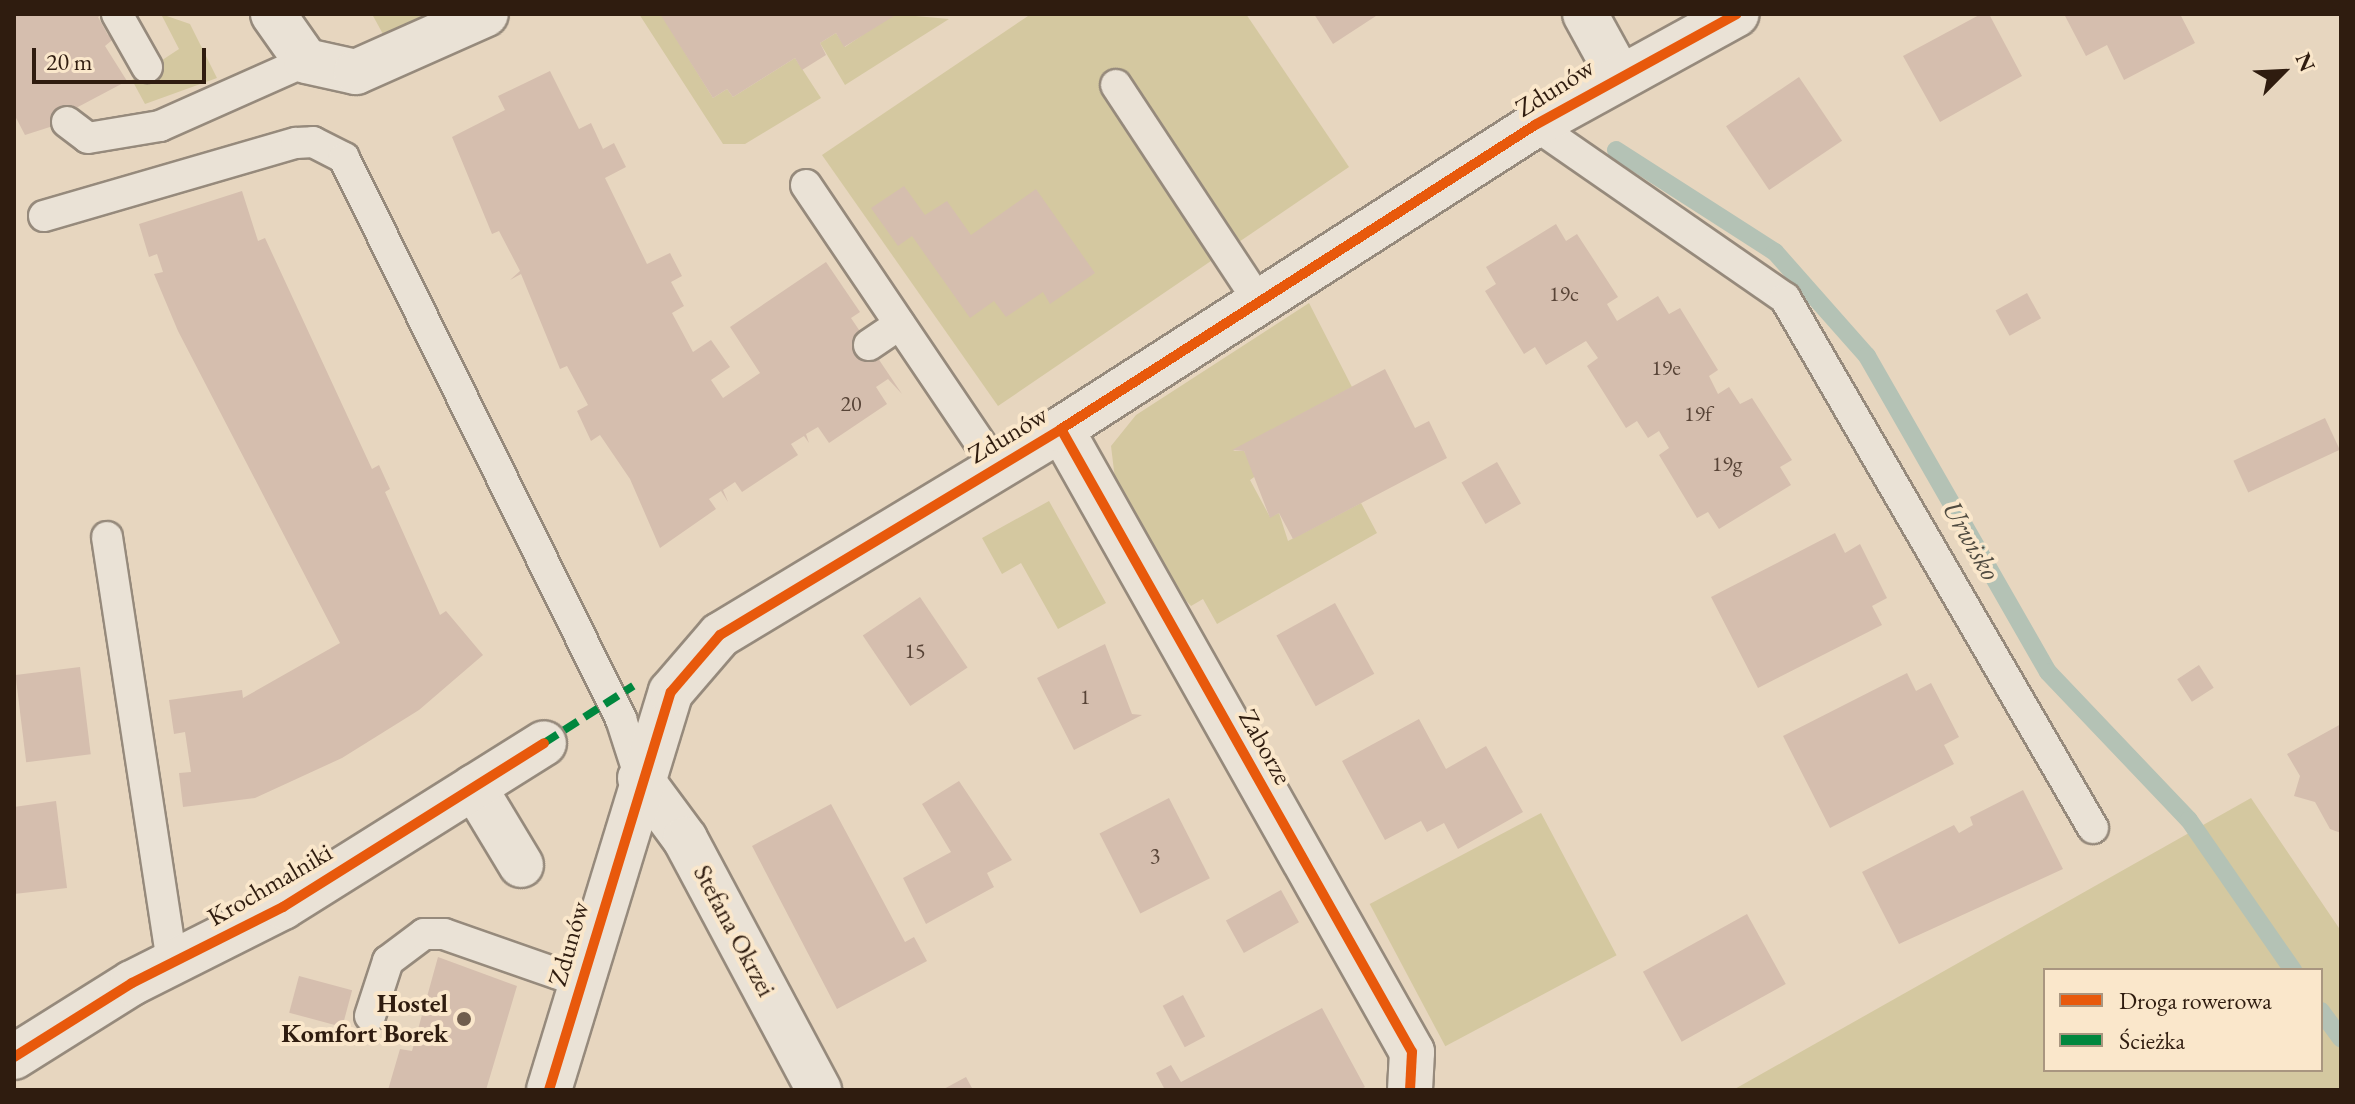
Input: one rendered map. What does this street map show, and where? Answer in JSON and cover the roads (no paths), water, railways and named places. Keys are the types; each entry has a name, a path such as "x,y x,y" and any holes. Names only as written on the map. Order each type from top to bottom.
{"street":[{"path":"273,14 306,61 369,69 486,14"},
{"name":"Zdunów","path":"1585,14 1618,74"},
{"name":"Zdunów","path":"549,1090 640,778 671,692 720,635 1061,429 1618,74 1737,14"},
{"name":"Zaborze","path":"1061,429 1412,1052 1410,1090"},
{"name":"Krochmalniki","path":"14,1057 172,964 283,907 544,743"},
{"name":"Stefana Okrzei","path":"640,778 685,839 819,1090"},
{"path":"474,787 521,865"}],"lane":[{"path":"117,14 147,67"},
{"path":"67,122 88,138 160,126 306,61"},
{"path":"1116,85 1259,302"},
{"path":"1535,125 1785,298 2093,828"},
{"path":"44,216 296,143 313,142 344,158 621,719 640,778"},
{"path":"806,185 997,468"},
{"path":"869,345 900,324"},
{"path":"107,537 172,964"},
{"path":"370,1016 388,961 424,934 444,934 581,982"}],"waterway":[{"name":"Urwisko","path":"1616,150 1775,252 1867,356 2048,672 2189,820 2292,968"},
{"name":"Urwisko","path":"2323,1014 2341,1039"}],"place":[{"name":"Hostel Komfort Borek","path":"464,1019"}]}
